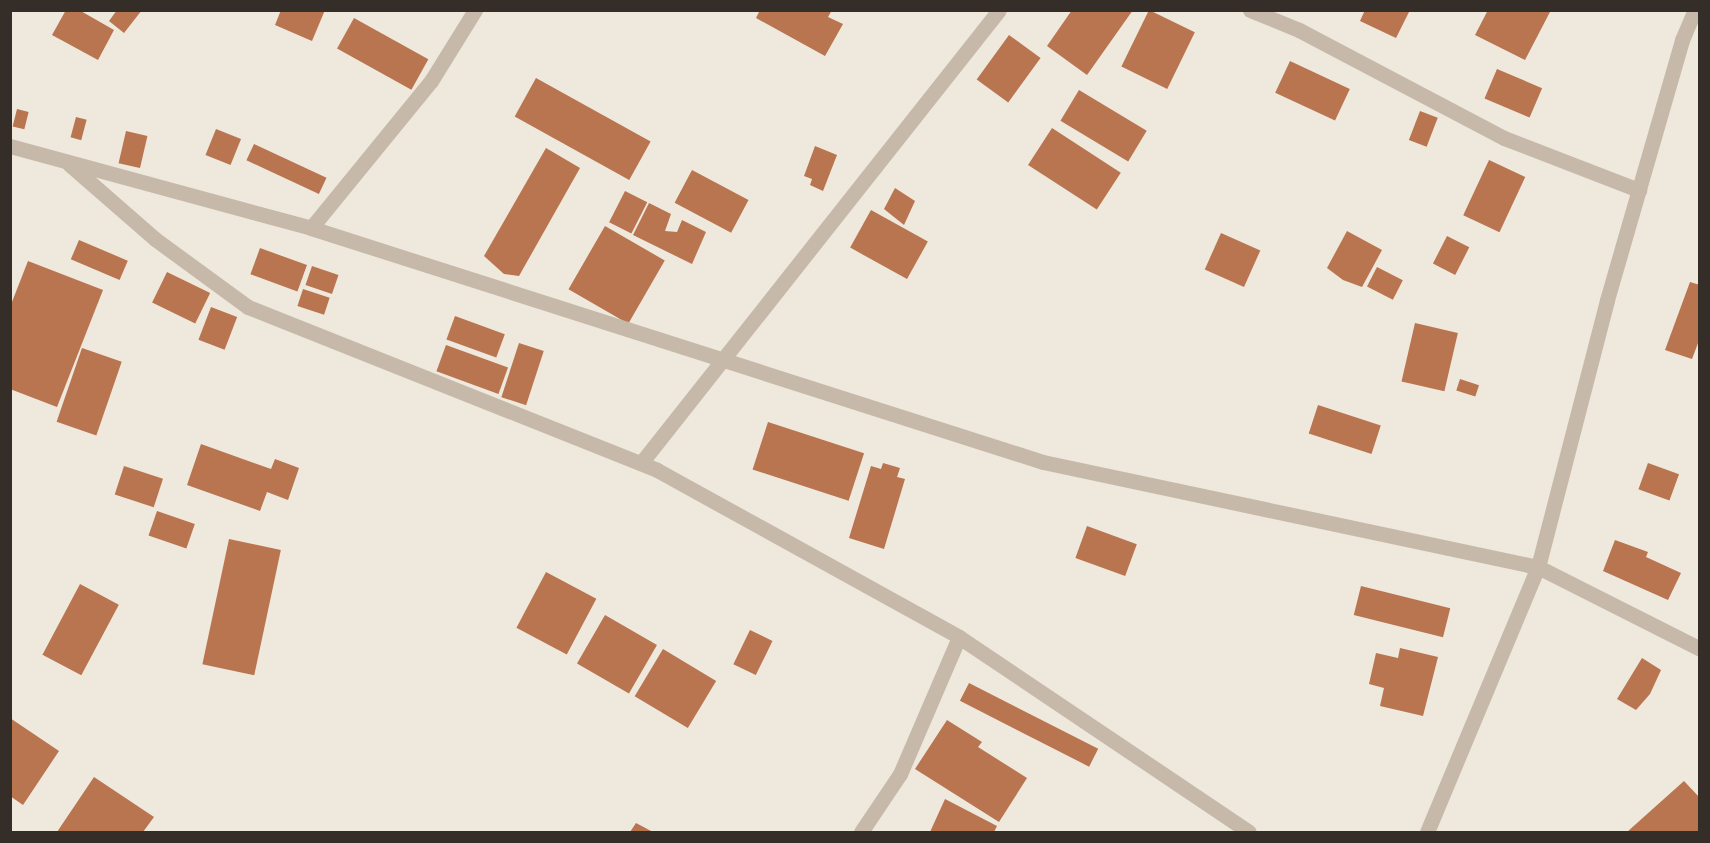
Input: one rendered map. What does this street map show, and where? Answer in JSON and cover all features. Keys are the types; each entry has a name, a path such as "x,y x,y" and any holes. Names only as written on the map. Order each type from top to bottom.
{"street":[{"path":"311,228 431,81 475,10"},
{"path":"641,463 999,10"},
{"path":"1250,10 1299,30 1504,138 1639,190"},
{"path":"1427,832 1538,567 1639,190 1695,10"},
{"path":"10,146 311,228 1043,462 1538,567 1700,649"},
{"path":"64,160 155,239 248,307 641,463 959,637 1249,832"},
{"path":"861,832 900,774 959,637"}],"building":[{"path":"66,10 79,10 114,30 98,60 52,35"},
{"path":"117,10 142,10 124,33 109,21"},
{"path":"281,10 325,10 312,41 275,25"},
{"path":"760,10 832,10 828,17 843,24 825,56 756,18"},
{"path":"1072,10 1133,10 1087,75 1047,46"},
{"path":"1149,10 1195,32 1167,89 1121,67"},
{"path":"1365,10 1410,10 1396,38 1360,21"},
{"path":"1488,10 1551,10 1525,60 1475,35"},
{"path":"354,18 428,59 411,90 337,49"},
{"path":"1009,35 1041,58 1008,102 977,79"},
{"path":"1290,61 1350,89 1335,121 1275,93"},
{"path":"1497,69 1542,88 1530,118 1484,98"},
{"path":"536,78 651,142 629,180 515,116"},
{"path":"1079,90 1147,131 1128,162 1060,121"},
{"path":"17,109 29,112 24,129 13,126"},
{"path":"1420,111 1438,118 1427,147 1409,140"},
{"path":"76,117 87,120 81,140 71,137"},
{"path":"1052,128 1121,173 1097,210 1028,165"},
{"path":"216,129 241,139 231,165 206,155"},
{"path":"126,131 147,136 140,168 119,163"},
{"path":"254,144 327,178 319,194 246,160"},
{"path":"815,146 837,155 823,191 810,185 812,179 804,176"},
{"path":"546,148 580,168 519,276 504,274 484,256"},
{"path":"1489,160 1525,177 1499,232 1463,215"},
{"path":"692,170 749,200 731,233 675,203"},
{"path":"895,188 915,201 904,225 884,209"},
{"path":"625,191 647,202 631,234 609,222"},
{"path":"649,203 671,214 665,231 677,232 682,220 706,232 692,264 633,235"},
{"path":"871,210 928,242 907,279 850,248"},
{"path":"605,226 665,260 628,324 568,289"},
{"path":"1347,231 1382,250 1362,287 1343,280 1327,268"},
{"path":"1221,233 1260,250 1244,287 1205,270"},
{"path":"1447,236 1469,247 1455,275 1433,264"},
{"path":"79,240 128,261 120,280 71,259"},
{"path":"260,248 307,265 297,291 250,274"},
{"path":"28,261 103,290 57,407 10,389 10,307"},
{"path":"312,266 338,275 332,294 305,285"},
{"path":"1377,267 1403,280 1393,300 1367,287"},
{"path":"167,272 210,293 195,324 152,303"},
{"path":"1690,282 1700,285 1700,338 1692,359 1665,350"},
{"path":"303,289 330,298 324,315 297,306"},
{"path":"211,307 237,317 225,350 198,340"},
{"path":"455,316 505,334 496,358 446,339"},
{"path":"1415,323 1458,333 1444,391 1402,381"},
{"path":"519,343 544,351 526,405 501,397"},
{"path":"446,345 508,368 498,394 436,371"},
{"path":"82,348 122,362 96,435 57,422"},
{"path":"1460,379 1479,385 1475,397 1456,390"},
{"path":"1318,405 1381,425 1371,454 1309,434"},
{"path":"768,422 864,453 849,501 753,470"},
{"path":"201,444 271,469 275,459 299,468 288,500 267,492 260,511 187,485"},
{"path":"883,463 900,468 897,477 905,479 884,549 849,538 871,466 881,469"},
{"path":"1648,463 1679,474 1669,501 1638,489"},
{"path":"124,466 163,479 154,507 115,495"},
{"path":"157,511 195,524 186,549 149,536"},
{"path":"1087,526 1137,544 1125,576 1075,558"},
{"path":"229,539 281,550 254,675 202,664"},
{"path":"1615,540 1648,552 1646,557 1681,573 1668,600 1603,571"},
{"path":"546,572 596,599 567,654 516,628"},
{"path":"80,584 119,605 81,675 42,655"},
{"path":"1361,586 1450,608 1443,637 1354,615"},
{"path":"605,615 657,645 629,693 577,663"},
{"path":"750,630 772,641 756,675 733,664"},
{"path":"1400,648 1438,657 1423,716 1380,706 1384,688 1369,684 1376,653 1398,658"},
{"path":"663,649 716,681 688,728 635,696"},
{"path":"1642,658 1661,670 1650,694 1636,710 1617,699"},
{"path":"969,683 1098,749 1089,767 960,701"},
{"path":"10,718 59,751 23,805 10,796"},
{"path":"947,720 982,742 978,747 1027,778 999,822 915,769"},
{"path":"94,777 154,817 143,832 57,832"},
{"path":"1684,781 1700,798 1700,832 1627,832"},
{"path":"945,799 997,826 994,832 930,832"},
{"path":"636,823 653,832 630,832"}]}
